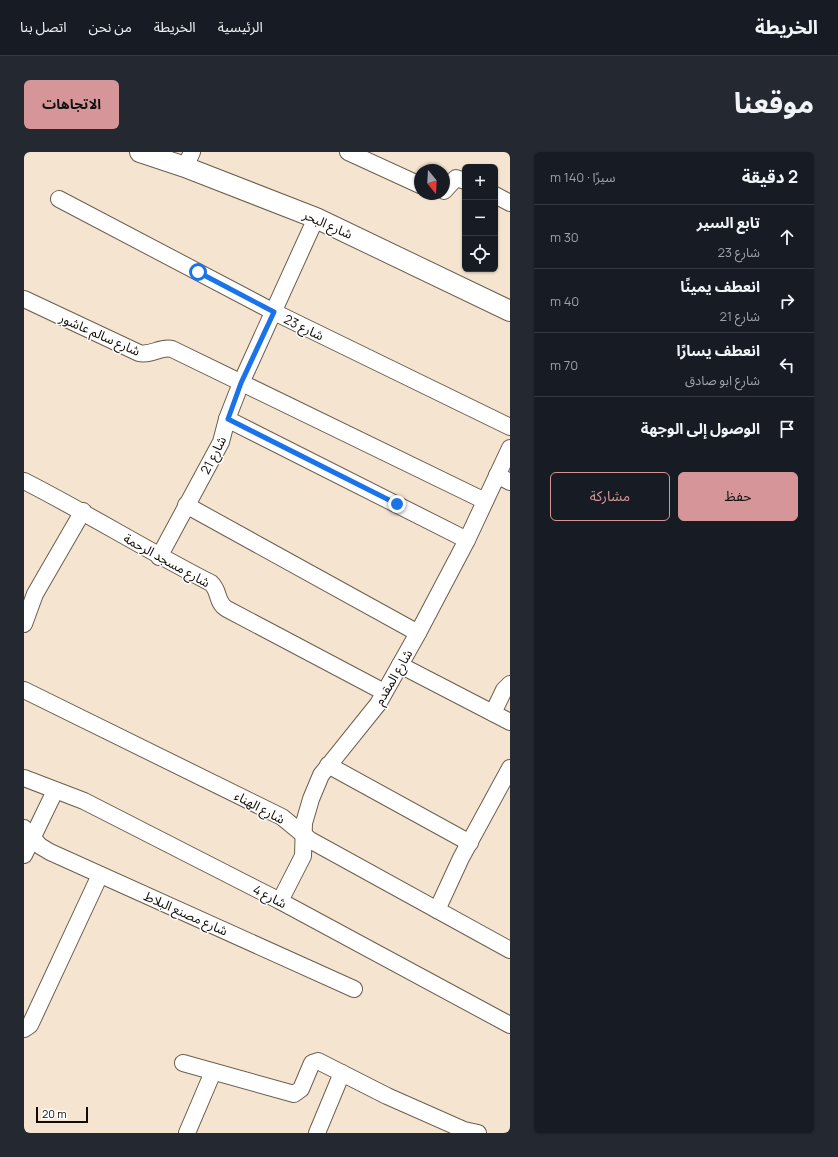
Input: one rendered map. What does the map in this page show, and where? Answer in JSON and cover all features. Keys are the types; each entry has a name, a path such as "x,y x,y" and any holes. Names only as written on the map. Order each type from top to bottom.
{"street":[{"name":"شارع البحر","path":"140,152 189,159 510,311"},
{"path":"348,152 414,182"},
{"path":"450,185 456,178 462,180"},
{"path":"498,197 510,203"},
{"name":"شارع 23","path":"58,199 274,312 510,427"},
{"name":"شارع 21","path":"159,557 186,505 222,442 228,419 241,383 316,218"},
{"name":"شارع سالم عاشور","path":"24,299 140,353 148,354 161,348 172,350 485,501"},
{"path":"228,419 467,540"},
{"name":"شارع المقدم","path":"280,900 303,856 304,822 311,799 321,775 369,716 400,665 467,540 485,501 504,478 510,448"},
{"name":"شارع مسجد الرحمة","path":"24,481 82,511 159,557 211,583 217,590 218,599 223,607 384,692"},
{"path":"186,505 418,633"},
{"path":"24,624 29,590 82,511"},
{"path":"400,665 510,722"},
{"path":"494,713 504,690 510,684"},
{"name":"شارع الهناء","path":"24,690 282,817 303,835 510,950"},
{"path":"328,766 470,843"},
{"path":"437,910 470,843 510,768"},
{"name":"شارع 4","path":"24,778 84,801 280,900 510,1025"},
{"path":"24,855 29,832 55,791"},
{"name":"شارع مصنع البلاط","path":"29,832 44,849 354,989"},
{"path":"24,1029 30,1026 100,875"},
{"path":"183,1063 294,1094 301,1089 313,1062 318,1061 387,1096 469,1132"},
{"path":"187,1133 213,1072"},
{"path":"317,1133 342,1073"}],"route":[{"path":"198,272 274,312 241,383 228,419 397,504"}]}
